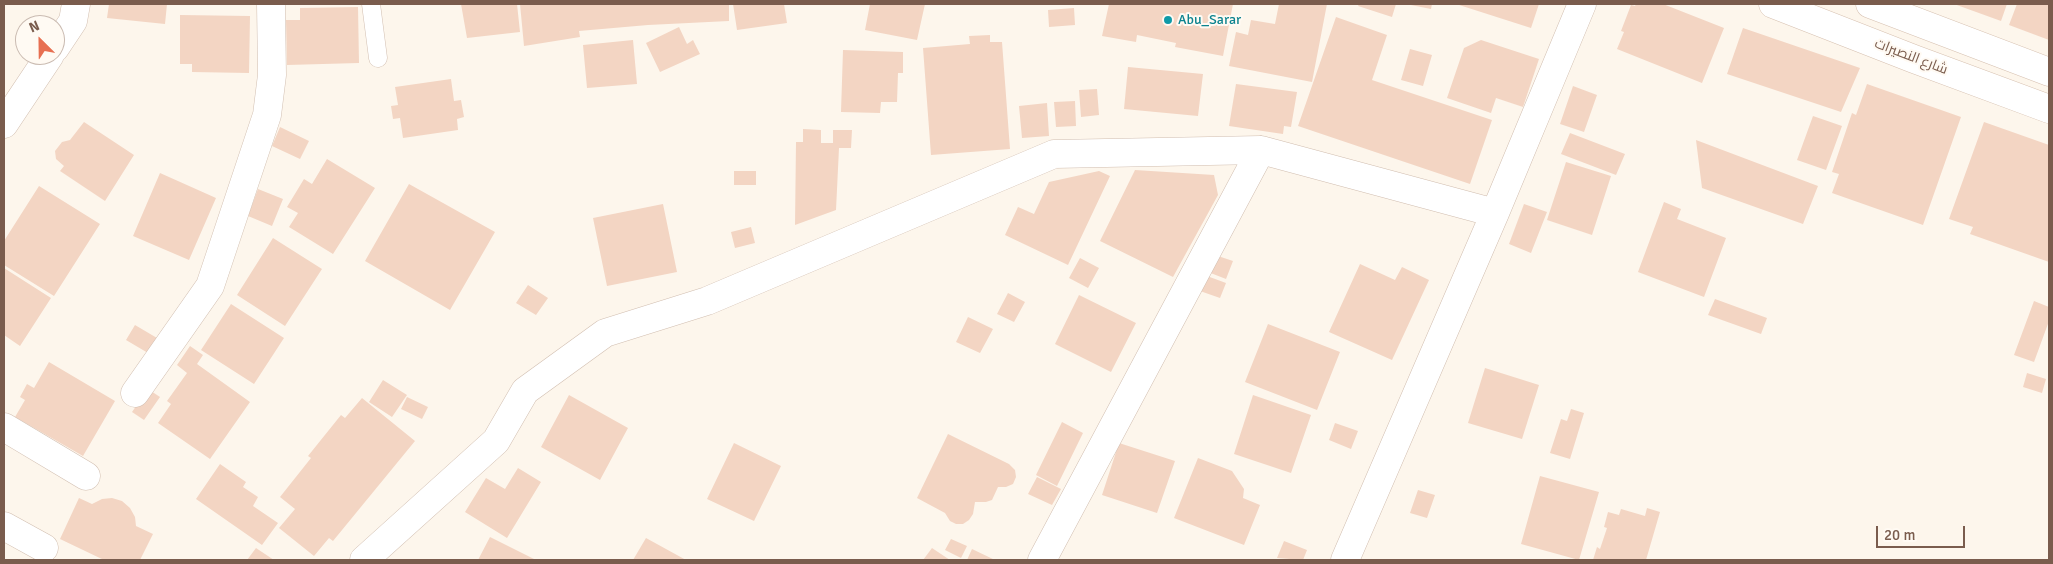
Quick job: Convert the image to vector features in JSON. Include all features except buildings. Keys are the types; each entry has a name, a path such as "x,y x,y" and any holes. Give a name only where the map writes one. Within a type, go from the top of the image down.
{"street":[{"path":"65,33 73,21 76,4"},
{"path":"135,393 210,286 267,115 272,75 271,4"},
{"path":"1345,560 1495,213 1582,4"},
{"name":"شارع النصيرات","path":"1773,4 1914,60 2049,109"},
{"path":"1870,4 2049,72"},
{"path":"4,124 43,65"},
{"path":"364,560 496,441 525,391 605,333 707,300 1054,154 1261,150 1495,213"},
{"path":"1042,560 1261,150"},
{"path":"4,427 86,476"},
{"path":"4,526 44,548"}],"lane":[{"path":"371,4 378,58"}],"place":[{"name":"Abu_Sarar","path":"1168,20"}]}
